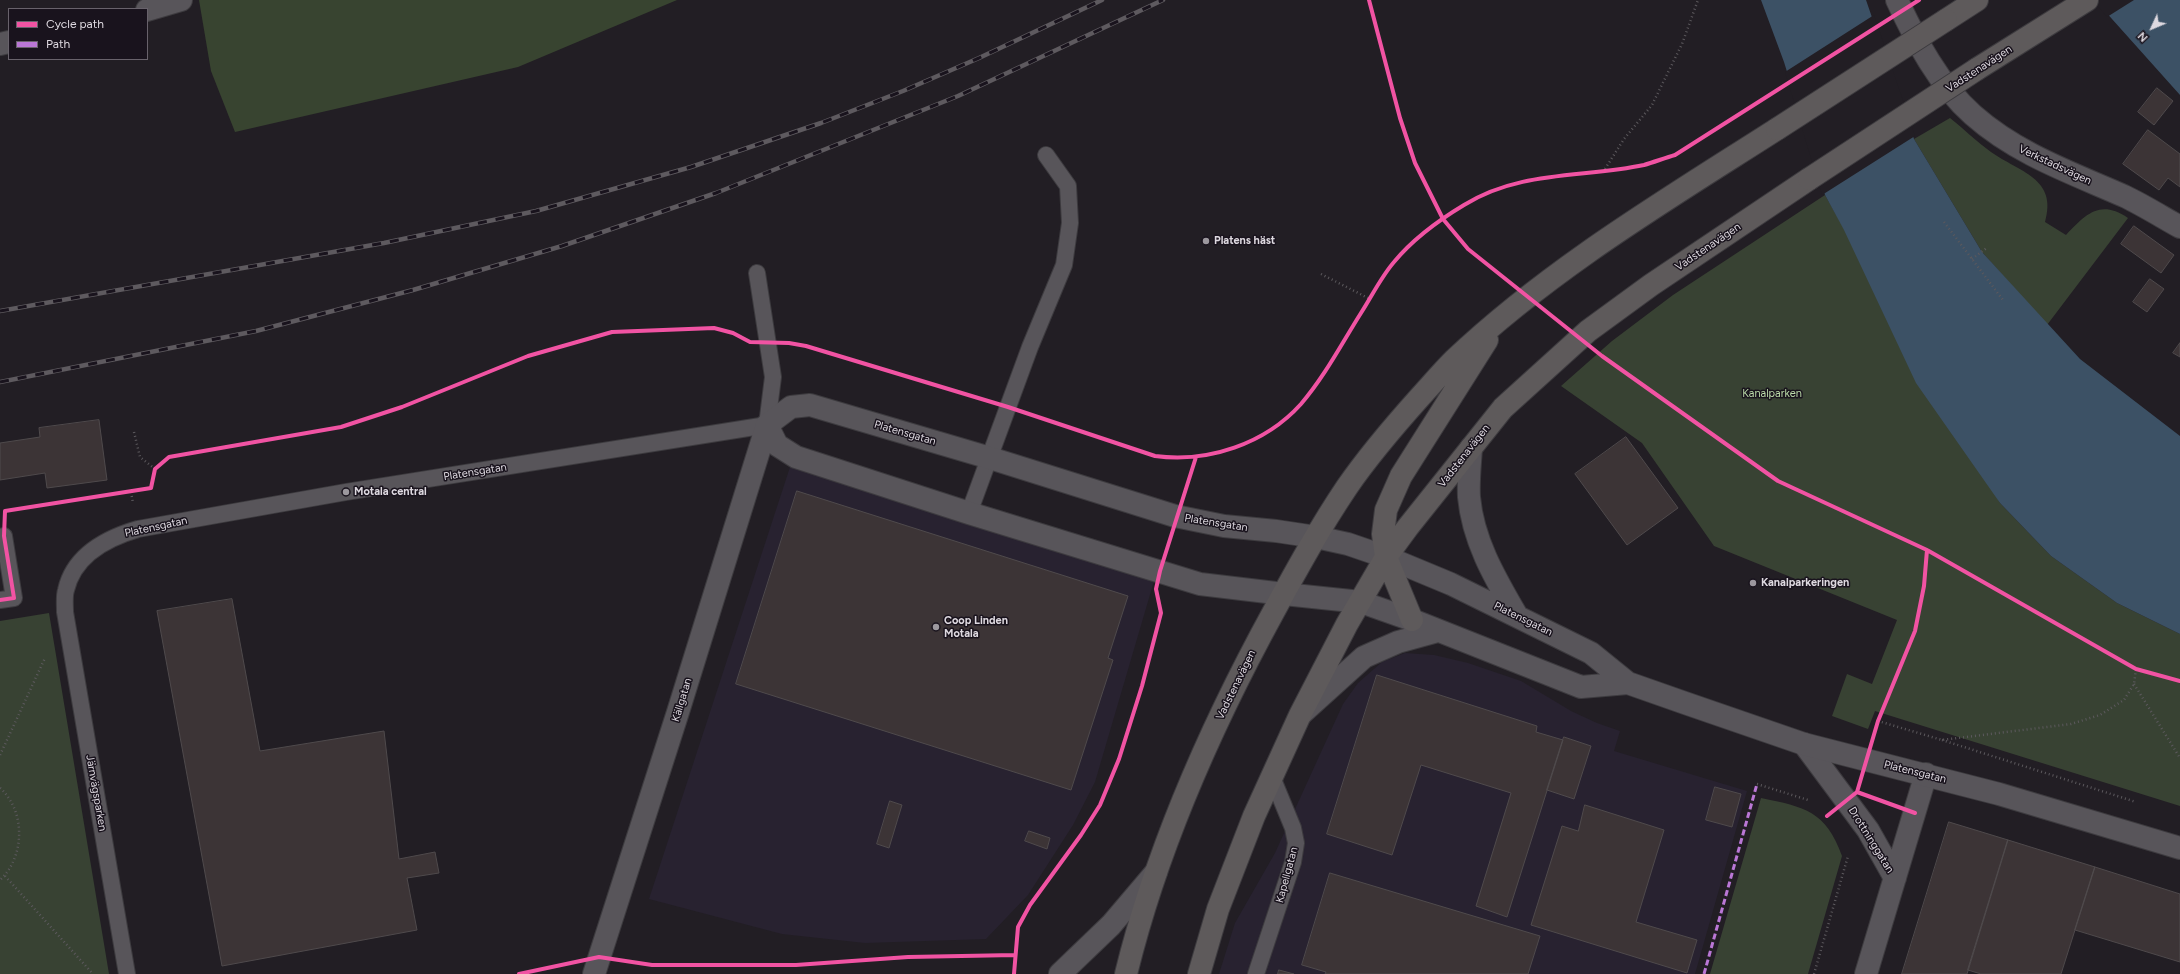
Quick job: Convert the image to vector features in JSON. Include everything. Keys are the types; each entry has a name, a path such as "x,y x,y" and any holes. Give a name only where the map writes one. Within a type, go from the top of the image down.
{"main road":[{"name":"Vadstenavägen","path":"1126,974 1135,934 1156,872 1196,769 1233,691 1316,537 1348,486 1393,427 1453,361 1525,299 1616,234 1977,0"},
{"name":"Vadstenavägen","path":"1199,974 1218,909 1254,816 1300,715 1347,624 1386,557 1503,408 1588,331 1651,285 1809,179 2087,0"},
{"name":"Vadstenavägen","path":"1412,620 1386,557 1383,534 1386,510 1400,476 1500,320"}],"street":[{"path":"148,10 181,0"},
{"name":"Verkstadsvägen","path":"1897,0 1912,33 1929,61 1949,89 1972,115 1999,136 2027,154 2126,197 2180,227"},
{"name":"Platensgatan","path":"1628,683 1580,686 1412,620 1361,602 1200,584 969,513 796,457 778,445 768,425 792,407 810,405 990,458 1176,516 1224,526 1276,531 1316,537 1348,544 1386,557 1451,584 1592,653 1628,683 1804,744 1926,774 2180,848"},
{"name":"Källgatan","path":"594,974 768,425"},
{"path":"1471,448 1469,496 1476,536 1493,574 1517,616"},
{"path":"1300,715 1364,657 1398,642 1438,631"},
{"name":"Drottninggatan","path":"1804,744 1868,830 1895,878"},
{"name":"Drottninggatan","path":"1866,974 1926,774"},
{"path":"1060,974 1111,925 1156,872"}],"lane":[{"path":"969,513 1028,354 1064,265 1070,223 1068,186 1046,155"},
{"path":"757,273 773,377 768,425"},
{"name":"Platensgatan","path":"65,612 65,591 72,570 98,546 117,535 138,529 346,492 768,425"},
{"path":"0,537 4,536 14,598 0,600"},
{"name":"Järnvägsparken","path":"65,612 127,974"},
{"name":"Kapellgatan","path":"1256,974 1293,862 1296,843 1293,828 1272,777"}],"path":[{"path":"1605,170 1624,139 1652,105 1682,44 1698,0"},
{"path":"1944,222 2003,300"},
{"path":"1972,259 1988,248"},
{"path":"1321,274 1370,298"},
{"path":"134,432 140,457 155,470"},
{"path":"0,755 46,656"},
{"path":"1942,740 2071,724 2106,711 2124,700 2134,684 2136,669"},
{"path":"2134,684 2180,758"},
{"path":"1878,721 2143,804"},
{"path":"1757,784 1801,798 1813,804"},
{"path":"0,788 6,793 16,813 20,835 16,857 5,876 0,880"},
{"path":"1814,974 1850,849"},
{"path":"5,876 93,974"}],"shaded area":[{"path":"790,467 1154,581 1095,782 1073,825 1028,895 986,939 865,943 782,934 649,899"},
{"path":"1405,653 1434,655 1468,663 1521,681 1571,711 1597,723 1620,731 1614,751 1747,791 1695,974 1219,974 1235,923 1275,853 1343,704 1358,683 1382,662"}],"green space":[{"path":"199,0 677,0 518,67 235,132 211,71"},
{"path":"1950,118 1991,152 2024,171 2041,186 2046,195 2048,207 2045,222 2066,235 2087,215 2101,209 2118,212 2128,218 2047,325 1982,252 1914,139"},
{"name":"Kanalparken","path":"1825,195 2000,503 2051,556 2117,603 2180,634 2180,806 1875,711 1868,729 1832,716 1847,674 1872,684 1897,620 1714,546 1642,443 1561,386 1612,341 1673,295"},
{"path":"49,613 109,974 0,974 0,621"},
{"path":"1761,798 1802,808 1821,820 1829,829 1836,841 1842,856 1808,974 1710,974"}],"water":[{"path":"1761,0 1866,0 1914,139 1982,252 2080,359 2180,436 2180,634 2117,603 2051,556 2000,503 1916,383 1844,230 1825,195 1784,62"},
{"path":"2095,0 2180,0 2180,95"}],"pier":[{"path":"2093,0 2134,0 2107,17"},
{"path":"1874,15 1915,136 1822,195 1785,72"}],"building":[{"path":"2157,88 2173,101 2154,125 2138,112"},
{"path":"2148,130 2180,154 2180,187 2168,178 2159,190 2123,164"},
{"path":"2134,226 2174,255 2161,273 2121,244"},
{"path":"2150,279 2164,289 2147,312 2133,302"},
{"path":"2180,343 2180,357 2173,353"},
{"path":"99,420 107,480 47,488 45,473 0,480 0,443 40,437 39,428"},
{"path":"1626,437 1678,508 1627,545 1575,474"},
{"name":"Coop Linden Motala","path":"797,491 1128,596 1108,658 1113,660 1071,790 736,684"},
{"path":"232,599 260,751 384,731 399,859 435,852 439,873 407,878 417,930 222,966 157,611"},
{"path":"1377,675 1537,726 1536,732 1563,740 1507,917 1476,906 1511,793 1421,765 1392,855 1327,834"},
{"path":"1564,737 1591,746 1574,799 1547,790"},
{"path":"1715,787 1741,794 1732,827 1706,820"},
{"path":"890,801 902,805 889,848 877,844"},
{"path":"1585,805 1664,830 1636,922 1697,940 1687,973 1531,925 1562,826 1578,831"},
{"path":"1949,822 2008,840 1967,974 1902,974"},
{"path":"1029,831 1050,838 1047,849 1025,841"},
{"path":"2008,840 2095,867 2061,974 1981,974 1968,970"},
{"path":"2095,867 2180,894 2180,962 2075,930"},
{"path":"1330,873 1540,936 1528,974 1325,974 1326,972 1302,965"},
{"path":"1279,970 1294,974 1278,974"}],"railway":[{"path":"0,311 384,243 536,211 691,167 821,123 903,91 979,58 1102,0"},
{"path":"0,382 256,331 413,290 562,246 716,193 958,96 1163,0"}],"marked path":[{"path":"1704,974 1757,784"}],"cycle path":[{"path":"1369,0 1400,118 1415,163 1443,219 1468,249 1602,356 1778,481 1927,550 2136,669 2180,681"},
{"path":"0,600 14,598 4,536 5,511 151,488 155,469 169,457 341,427 402,407 528,356 612,332 714,328 733,333 750,342 789,343 806,346 1008,407 1155,456 1195,456 1234,448 1253,440 1270,430 1287,418 1301,404 1326,371 1389,268 1418,238 1464,205 1485,194 1529,180 1621,169 1644,165 1675,155 1919,0"},
{"path":"1014,974 1018,927 1030,905 1081,835 1100,805 1119,759 1142,686 1161,613 1156,589 1160,571 1196,457"},
{"path":"1827,816 1857,792 1878,721 1915,631 1924,586 1927,550"},
{"path":"1857,792 1915,813"},
{"path":"519,974 599,957 652,965 796,965 908,957 1015,955"}],"place":[{"name":"Platens häst","path":"1206,241"},
{"name":"Motala central","path":"346,492"},
{"name":"Kanalparkeringen","path":"1753,583"},
{"name":"Coop Linden Motala","path":"936,627"}]}
